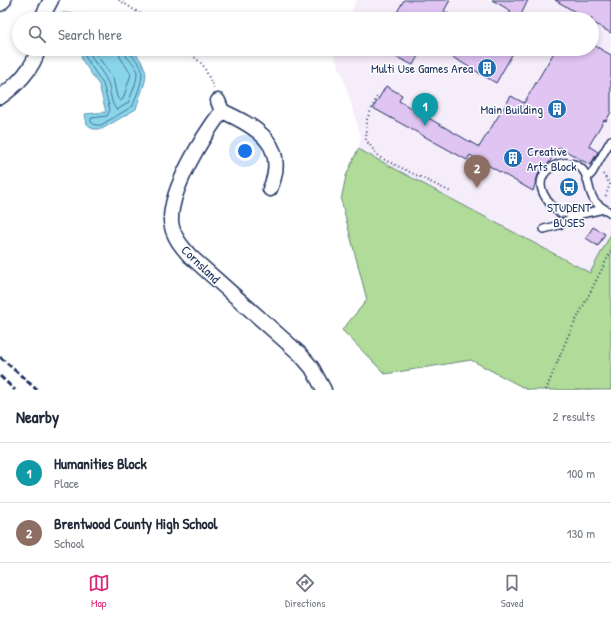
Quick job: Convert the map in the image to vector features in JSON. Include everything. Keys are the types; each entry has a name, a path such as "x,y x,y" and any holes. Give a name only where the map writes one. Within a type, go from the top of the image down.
{"street":[{"path":"0,4 4,0"},
{"path":"45,12 51,0"},
{"path":"0,97 9,91 32,66 36,56"},
{"path":"220,106 253,126 264,135 276,157 276,176 270,189"},
{"name":"Cornsland","path":"220,106 177,190 173,202 171,222 174,233 190,256 300,354 312,368 324,390"}],"lane":[{"path":"588,177 596,167 611,140"},
{"path":"604,209 581,214 560,213 552,208 546,200 541,186 542,178 550,168 561,162 574,163 584,170 588,177 593,199 611,213"},
{"path":"544,229 560,225 581,214"}],"path":[{"path":"119,0 137,12"},
{"path":"193,56 203,65 214,84 220,106"},
{"path":"377,97 367,119 366,140 379,157 451,192"},
{"path":"596,167 611,185 604,209"},
{"path":"546,390 568,336 611,251"}],"shaded area":[{"path":"356,0 611,0 611,234 528,390 471,360 385,374 342,330 367,300 341,200 346,176 358,149 361,137 343,77 334,56 599,56 599,12 352,12"}],"green space":[{"path":"358,149 590,273 611,234 611,390 528,390 471,360 385,374 342,330 367,300 341,200 346,176"}],"water":[{"path":"81,56 137,56 143,66 146,78 136,109 102,129 93,129 87,124 85,114 106,112 99,85 82,60"}],"building":[{"path":"404,0 450,0 444,11 446,12 397,12"},
{"path":"492,0 528,0 522,12 511,11"},
{"path":"555,0 611,0 611,33 599,26 599,12 575,12"},
{"path":"599,48 611,55 611,112 606,121 604,120 589,146 598,152 590,165 559,147 549,163 539,172 533,191 470,155 467,160 373,108 386,86 402,95 399,101 479,147 511,96 524,103 552,56 599,56"},
{"path":"394,56 418,56 413,65"},
{"name":"Multi Use Games Area","path":"451,56 511,56 496,83"},
{"path":"593,227 605,234 598,246 586,238"}],"railway":[{"path":"0,357 37,390"},
{"path":"0,376 15,390"}],"place":[{"name":"Multi Use Games Area","path":"487,68"},
{"name":"Main Building","path":"557,109"},
{"name":"Humanities Block","path":"425,126"},
{"name":"Creative Arts Block","path":"513,158"},
{"name":"STUDENT BUSES","path":"569,187"},
{"name":"Brentwood County High School","path":"477,188"}]}
